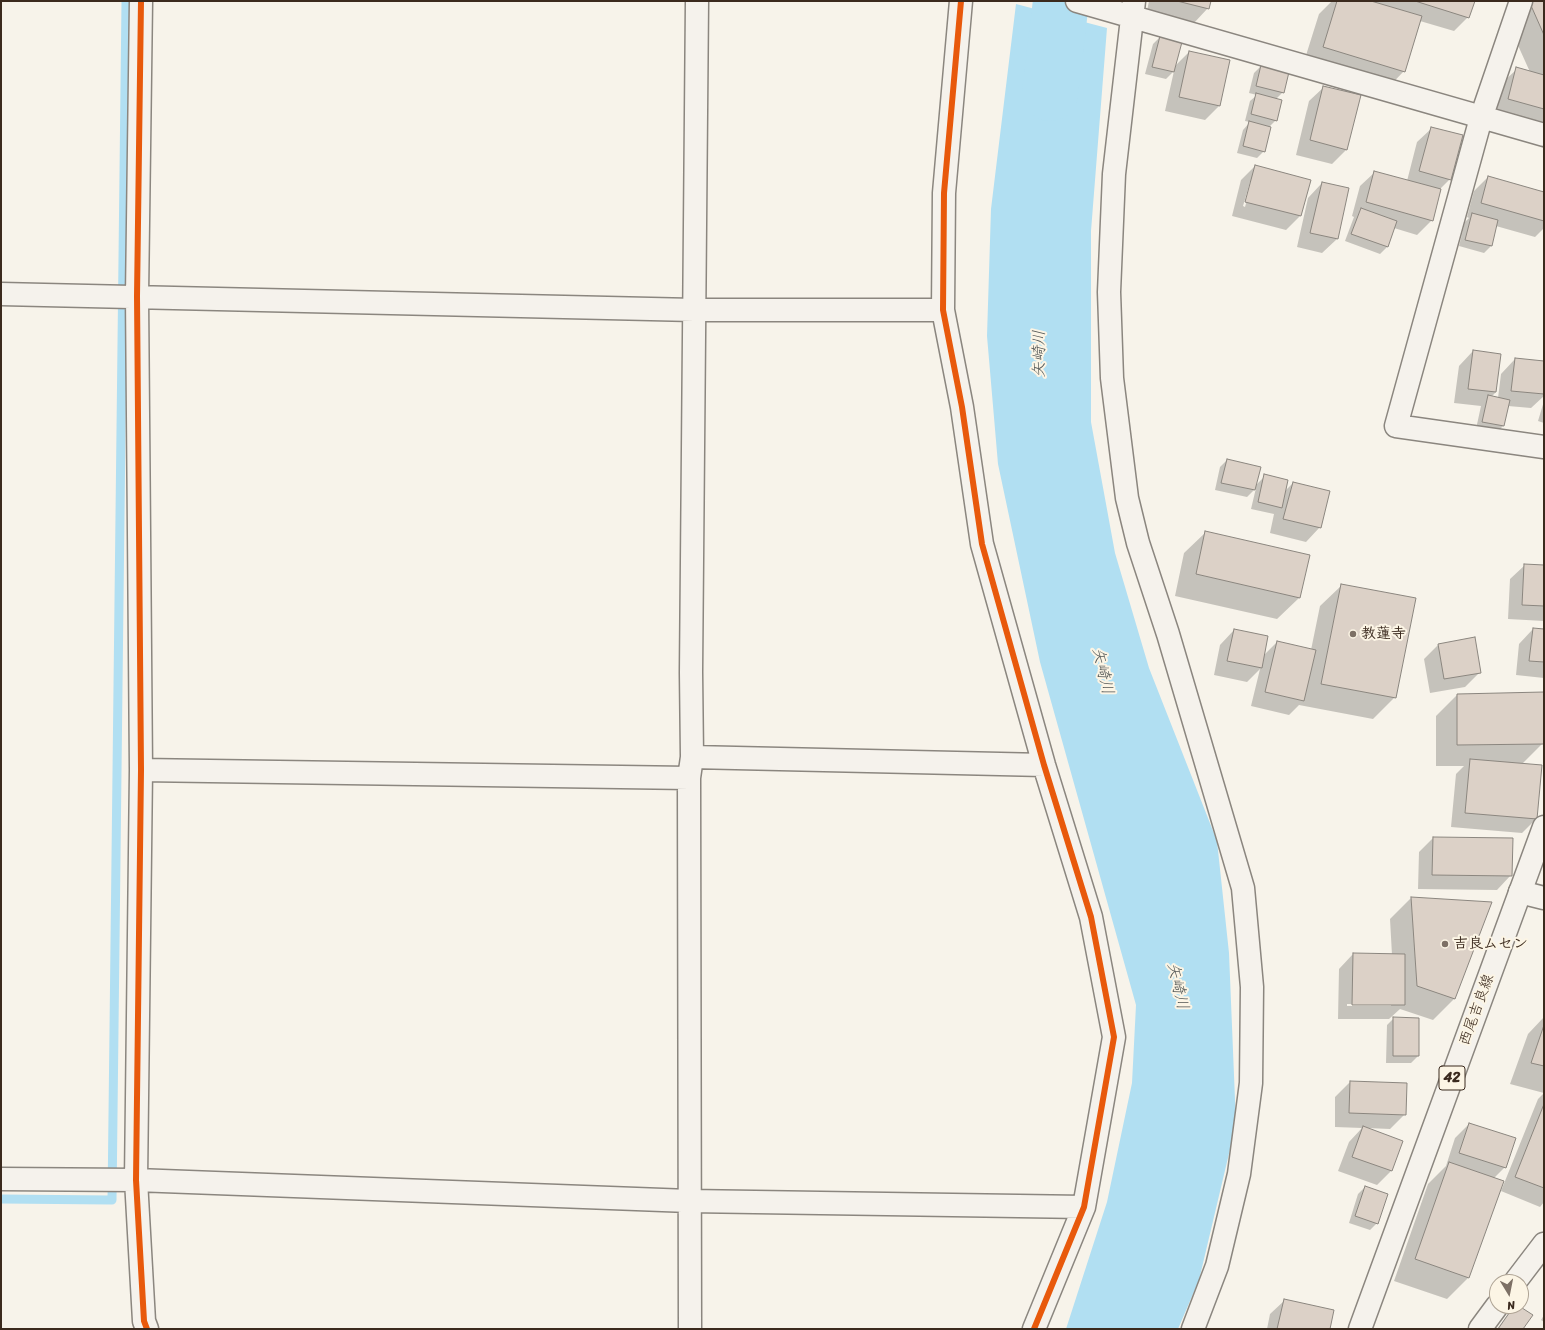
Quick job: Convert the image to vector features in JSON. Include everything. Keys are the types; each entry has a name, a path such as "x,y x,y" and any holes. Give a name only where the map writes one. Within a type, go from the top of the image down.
{"street":[{"path":"141,1 137,296 141,770 136,1180 144,1321 147,1329"},
{"path":"690,1329 690,768 697,1"},
{"path":"961,1 944,193 943,310 962,407 982,544 1044,765 1091,917 1114,1036 1084,1207 1034,1329"},
{"path":"1077,1 1106,9 1133,8 1481,118 1544,135"},
{"path":"1522,1 1481,118 1396,426 1544,447"},
{"path":"1133,8 1114,174 1109,292 1112,378 1127,498 1138,543 1170,642 1243,888 1252,987 1251,1083 1239,1174 1217,1266 1193,1329"},
{"path":"1,294 694,310 943,310"},
{"path":"141,770 1044,765"},
{"name":"西尾吉良線","path":"1360,1329 1544,827"},
{"path":"1520,892 1544,898"},
{"path":"1,1179 136,1180 689,1201 1084,1207"},
{"path":"1521,1274 1544,1244"},
{"path":"1480,1329 1491,1314"}],"water":[{"path":"1016,4 1107,28 1091,231 1091,422 1115,553 1149,668 1217,841 1229,953 1236,1124 1199,1280 1178,1329 1066,1329 1107,1202 1132,1083 1136,1005 1040,662 998,464 987,336 991,209"}],"building":[{"path":"1177,1 1211,1 1209,9"},
{"path":"1337,1 1371,1 1422,16 1405,72 1323,47"},
{"path":"1415,1 1475,1 1469,18"},
{"path":"1529,1 1544,1 1544,35"},
{"path":"1160,36 1182,42 1174,72 1152,67"},
{"path":"1189,51 1230,60 1220,106 1179,97"},
{"path":"1261,65 1289,72 1284,93 1256,86"},
{"path":"1516,67 1544,75 1544,109 1508,99"},
{"path":"1323,86 1361,95 1347,150 1310,140"},
{"path":"1256,93 1282,100 1277,121 1251,114"},
{"path":"1249,121 1271,127 1265,152 1243,146"},
{"path":"1431,127 1463,135 1451,180 1419,171"},
{"path":"1255,165 1311,180 1301,216 1245,202"},
{"path":"1374,171 1441,189 1433,221 1366,202"},
{"path":"1488,176 1544,192 1544,221 1481,203"},
{"path":"1322,182 1349,188 1338,239 1310,233"},
{"path":"1361,208 1397,221 1388,247 1351,234"},
{"path":"1472,213 1498,220 1492,246 1465,240"},
{"path":"1473,350 1501,354 1496,392 1468,389"},
{"path":"1515,358 1544,361 1544,394 1511,391"},
{"path":"1488,395 1510,400 1504,426 1482,422"},
{"path":"1227,459 1261,467 1255,490 1221,483"},
{"path":"1264,474 1288,480 1282,508 1258,502"},
{"path":"1293,482 1330,491 1321,528 1283,519"},
{"path":"1205,531 1310,555 1300,598 1196,574"},
{"path":"1524,564 1544,565 1544,606 1522,605"},
{"path":"1341,584 1416,598 1396,698 1321,684"},
{"path":"1533,628 1544,629 1544,662 1529,661"},
{"path":"1234,629 1268,636 1262,668 1227,661"},
{"path":"1475,637 1481,673 1444,679 1438,644"},
{"path":"1277,641 1316,650 1304,701 1265,692"},
{"path":"1544,692 1544,744 1457,745 1457,694"},
{"path":"1470,759 1542,765 1537,819 1465,813"},
{"path":"1433,837 1513,838 1512,876 1432,875"},
{"name":"吉良ムセン","path":"1411,897 1492,902 1455,999 1417,986"},
{"path":"1353,953 1405,954 1405,1005 1352,1005"},
{"path":"1393,1017 1419,1018 1419,1056 1393,1056"},
{"path":"1544,1025 1544,1066 1531,1063"},
{"path":"1350,1081 1407,1083 1406,1115 1349,1113"},
{"path":"1544,1104 1544,1188 1515,1177"},
{"path":"1469,1123 1516,1138 1506,1168 1459,1153"},
{"path":"1363,1126 1403,1141 1392,1171 1352,1157"},
{"path":"1449,1162 1504,1181 1469,1278 1415,1259"},
{"path":"1365,1186 1388,1194 1378,1224 1355,1216"},
{"path":"1284,1299 1334,1310 1330,1329 1277,1329"},
{"path":"1529,1312 1533,1315 1523,1329 1498,1329 1508,1314 1529,1314"}],"waterway":[{"path":"1,1199 112,1200 126,1"},
{"name":"矢崎川","path":"1050,93 1061,1"}],"cycle path":[{"path":"141,1 137,296 141,770 136,1180 144,1321 147,1329"},
{"path":"961,1 944,193 943,310 962,407 982,544 1044,765 1091,917 1114,1037 1084,1207 1034,1329"}],"place":[{"name":"教蓮寺","path":"1353,634"},
{"name":"吉良ムセン","path":"1445,944"}]}
